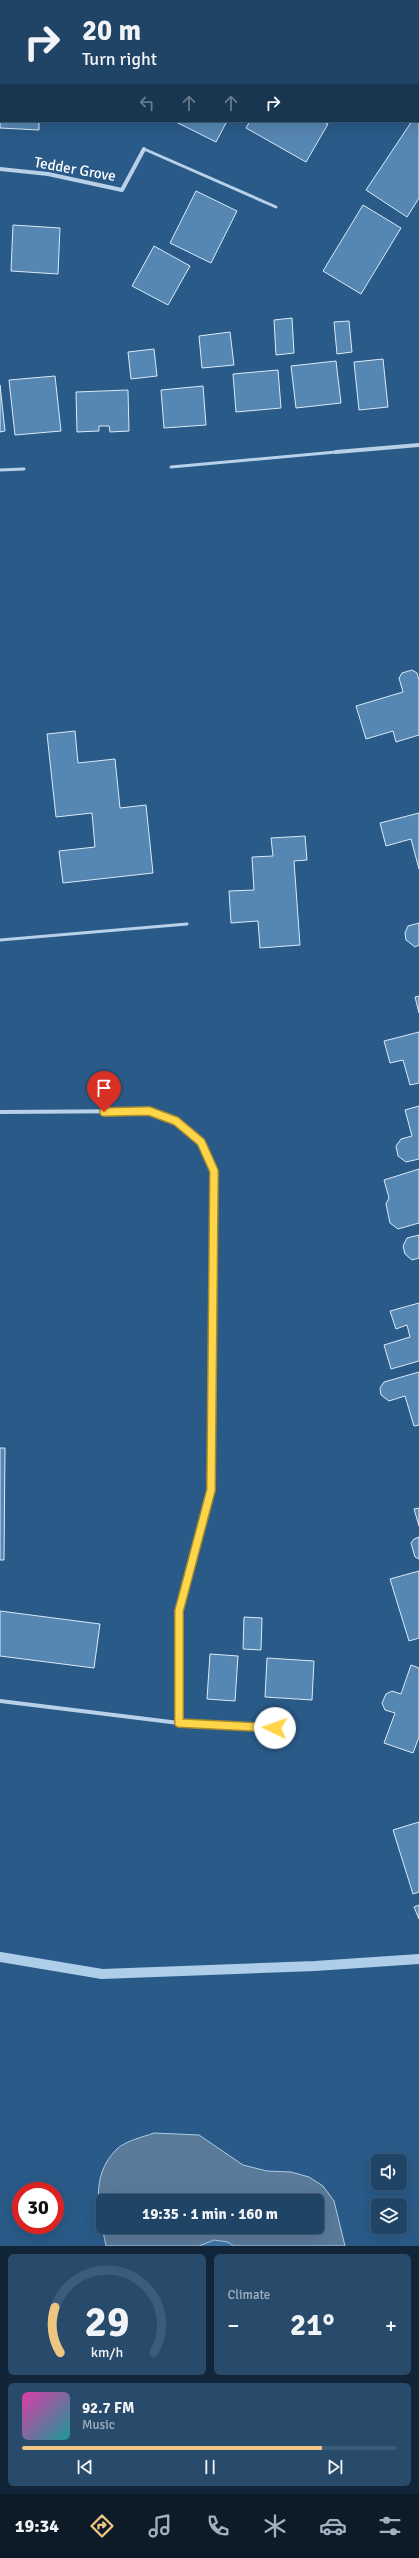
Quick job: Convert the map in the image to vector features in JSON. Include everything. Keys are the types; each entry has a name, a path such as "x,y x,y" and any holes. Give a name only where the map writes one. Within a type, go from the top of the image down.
{"street":[{"name":"Tedder Grove","path":"0,169 48,174 122,190 144,149"},
{"path":"336,452 419,445"},
{"path":"0,1112 149,1111 176,1121 201,1142 214,1171 211,1490 179,1611 179,1723"},
{"path":"0,1702 179,1723 290,1729"}],"lane":[{"path":"144,149 276,207"},
{"path":"172,467 336,452"},
{"path":"0,470 24,469"},
{"path":"0,940 187,924"}],"shaded area":[{"path":"154,2133 199,2135 243,2165 267,2171 291,2172 309,2177 323,2186 334,2201 345,2246 233,2246 228,2242 214,2240 199,2246 106,2246 104,2234 324,2234 324,2194 98,2194 102,2171 108,2160 120,2146 129,2141"},
{"path":"214,2240 228,2242 233,2246 199,2246"}],"building":[{"path":"0,122 39,122 39,130 0,128"},
{"path":"176,122 226,122 216,142"},
{"path":"249,122 324,122 328,124 306,162 246,128"},
{"path":"411,122 419,122 419,198 407,217 366,190"},
{"path":"196,191 237,211 211,263 170,243"},
{"path":"363,205 401,228 361,294 323,271"},
{"path":"13,225 60,228 58,274 11,271"},
{"path":"154,246 190,266 168,305 132,286"},
{"path":"292,318 294,353 276,355 274,320"},
{"path":"349,321 352,352 337,354 334,322"},
{"path":"230,332 234,365 202,368 199,336"},
{"path":"154,349 157,376 131,379 128,352"},
{"path":"383,359 388,407 359,410 354,362"},
{"path":"336,361 341,403 296,408 291,366"},
{"path":"278,370 281,408 236,412 233,374"},
{"path":"55,376 61,431 15,435 9,380"},
{"path":"0,385 5,431 0,432"},
{"path":"203,386 206,425 164,428 161,390"},
{"path":"128,390 129,431 110,432 109,426 99,426 99,431 77,432 76,392"},
{"path":"412,670 417,673 419,680 419,735 396,742 393,731 366,739 356,706 403,692 399,678 402,673"},
{"path":"75,731 78,763 115,759 120,808 146,805 153,873 63,883 59,851 95,847 92,813 56,817 47,734"},
{"path":"419,813 419,869 411,839 386,846 380,823"},
{"path":"305,836 307,860 294,861 300,945 260,948 258,921 231,923 229,891 254,890 252,857 273,856 271,838"},
{"path":"419,923 419,945 415,947 406,940 405,933 408,926"},
{"path":"419,996 419,1013 415,997"},
{"path":"419,1032 419,1083 410,1085 403,1060 390,1063 384,1041"},
{"path":"419,1106 419,1159 406,1162 398,1156 396,1146 401,1139 412,1136 405,1110"},
{"path":"419,1169 419,1223 398,1229 390,1223 386,1204 389,1198 384,1180"},
{"path":"419,1235 419,1258 412,1260 405,1254 403,1246 407,1238"},
{"path":"419,1303 419,1361 391,1369 384,1345 410,1337 407,1325 396,1329 390,1311"},
{"path":"419,1372 419,1425 414,1426 405,1396 389,1401 381,1395 380,1388 384,1382"},
{"path":"0,1448 5,1448 4,1560 0,1560"},
{"path":"419,1508 419,1526 414,1509"},
{"path":"419,1537 419,1559 415,1557 411,1543 414,1539"},
{"path":"419,1571 419,1638 409,1641 390,1579"},
{"path":"0,1611 100,1624 94,1668 0,1656"},
{"path":"244,1617 262,1618 261,1650 243,1649"},
{"path":"210,1654 238,1656 235,1701 207,1699"},
{"path":"267,1658 314,1661 312,1700 265,1697"},
{"path":"411,1665 419,1668 419,1737 413,1753 384,1743 395,1713 385,1710 382,1703 386,1694 392,1691 401,1694"},
{"path":"419,1822 419,1892 413,1894 393,1830"},
{"path":"419,1905 419,1919 414,1907"}],"waterway":[{"path":"0,1957 102,1974 315,1966 419,1959"}],"route":[{"path":"104,1112 149,1111 176,1121 201,1142 214,1171 211,1490 198,1544 179,1611 179,1723 275,1728"}]}
